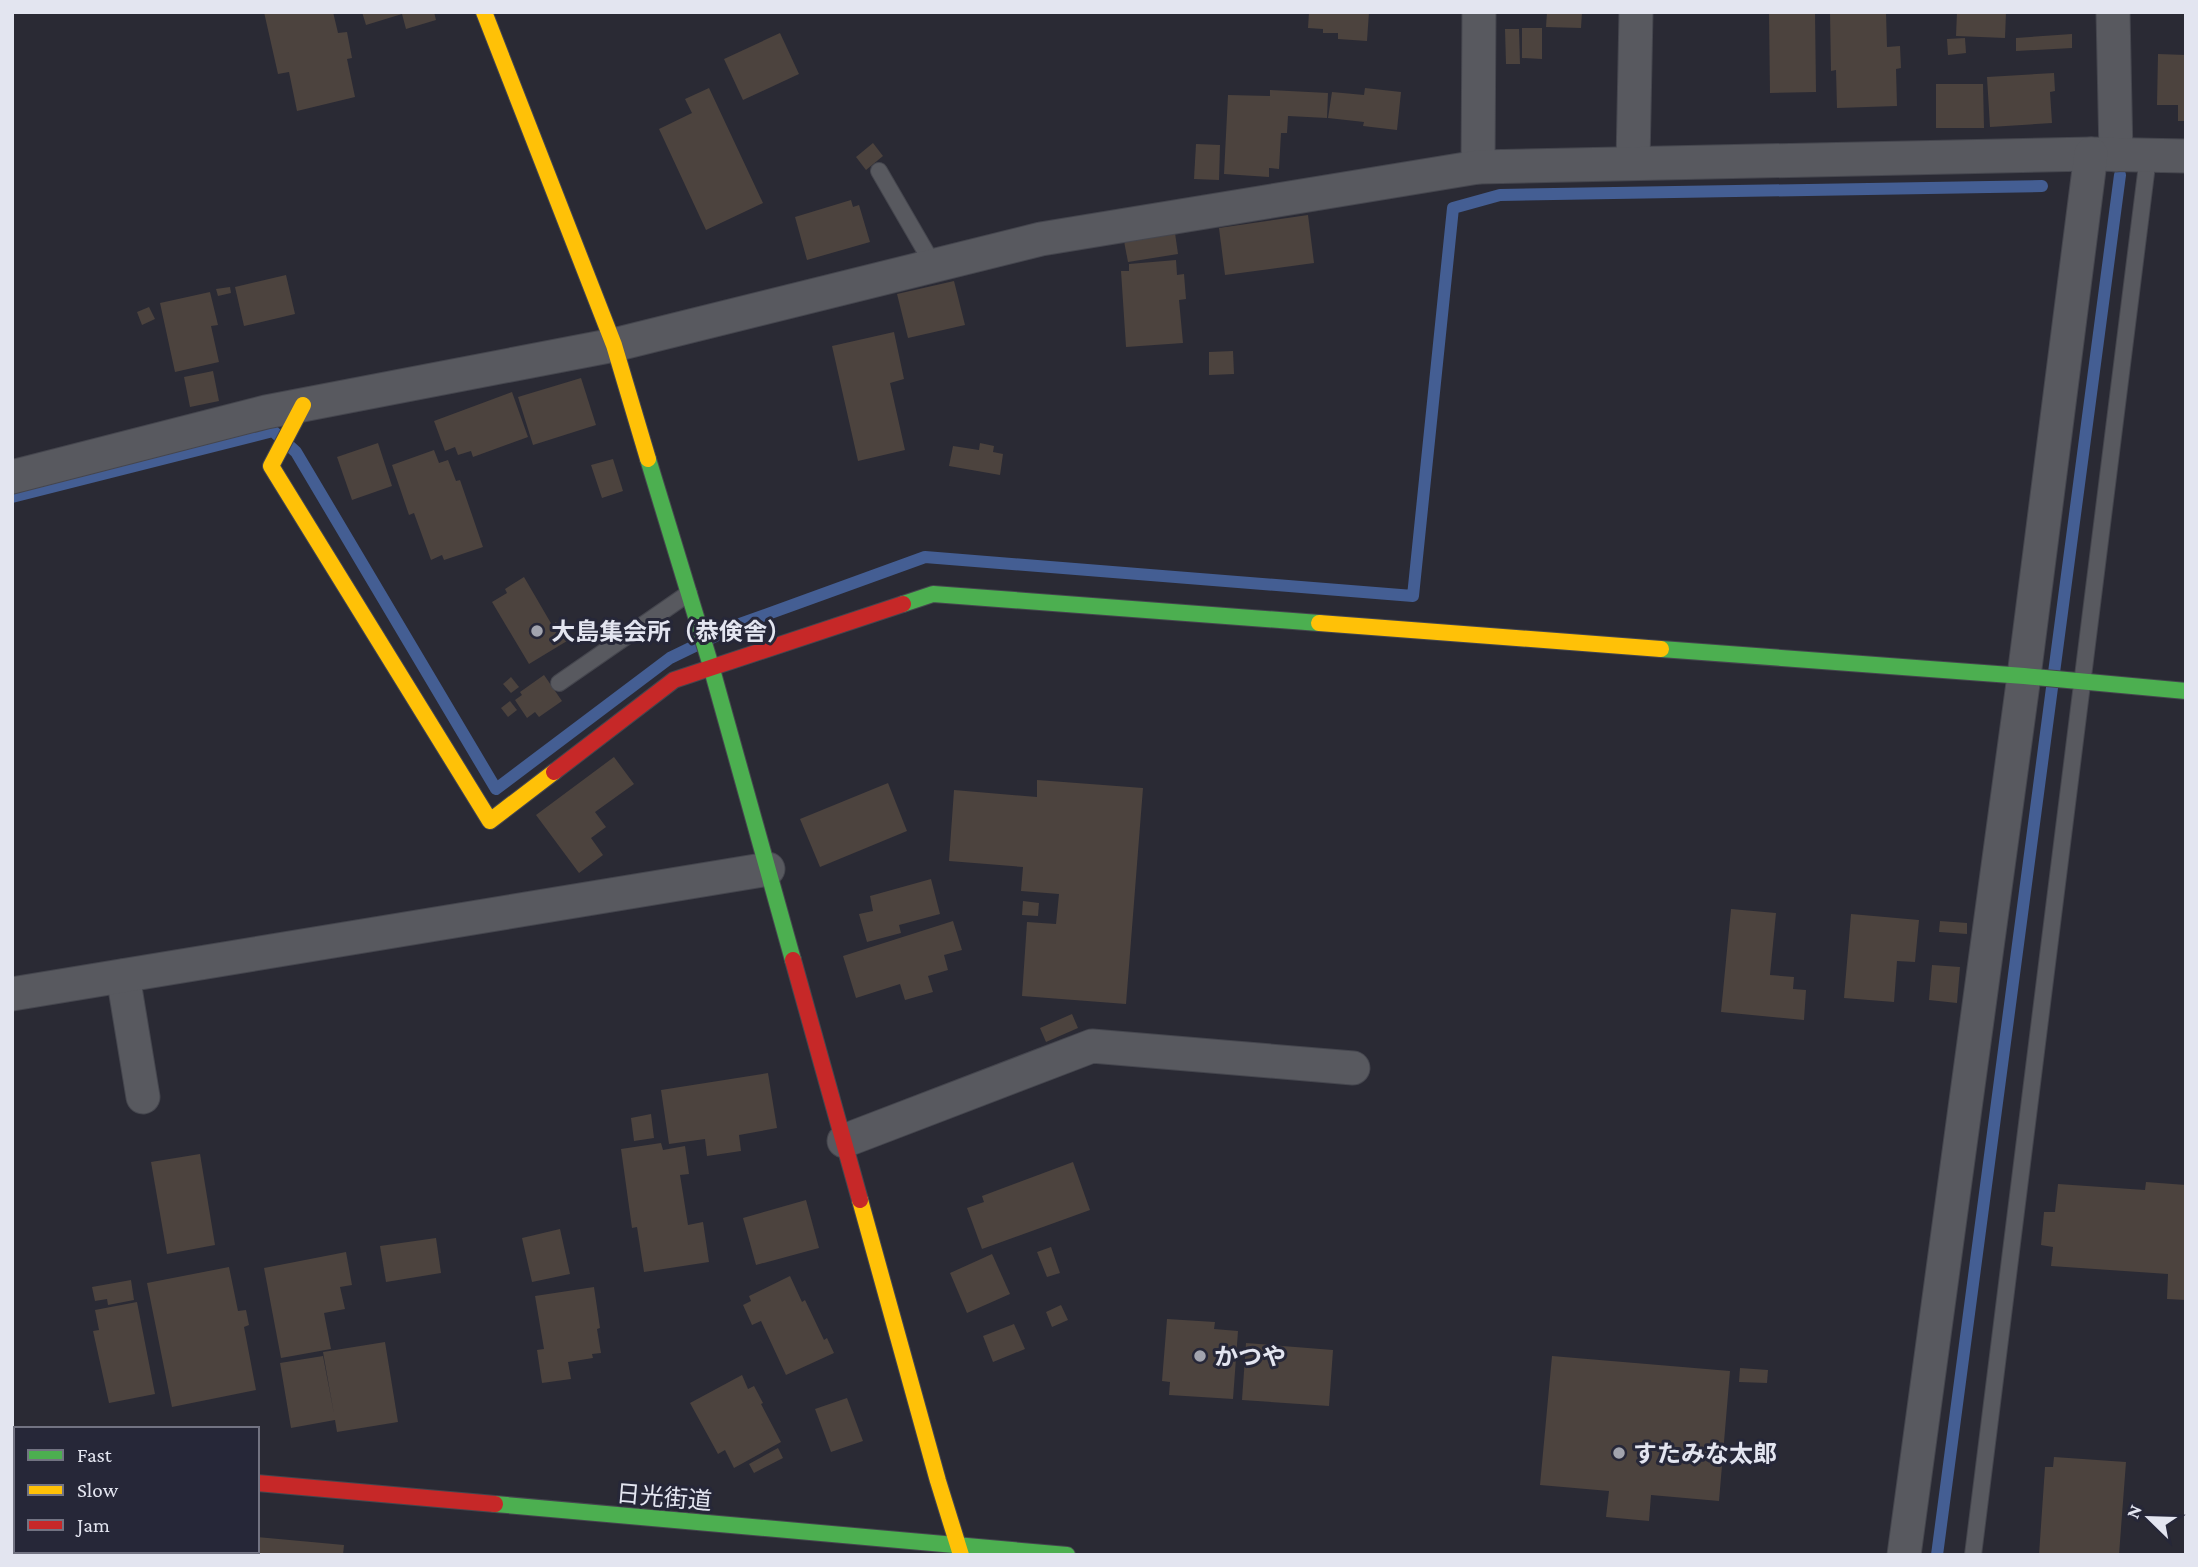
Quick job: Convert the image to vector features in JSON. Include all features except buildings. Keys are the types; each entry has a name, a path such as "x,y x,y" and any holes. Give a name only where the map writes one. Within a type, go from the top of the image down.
{"main road":[{"path":"484,12 614,345 711,666 959,1550"},
{"path":"303,405 271,466 490,821 674,680 933,594 2024,676 2186,691"},
{"name":"日光街道","path":"259,1483 959,1550 1067,1555"}],"street":[{"path":"1478,167 1479,12"},
{"path":"1633,162 1636,12"},
{"path":"1904,1555 2024,676 2118,154 2113,12"},
{"path":"12,477 265,412 614,345 1041,239 1478,167 2118,154 2186,156"},
{"path":"12,994 768,869"},
{"path":"124,976 143,1097"},
{"path":"844,1141 1092,1046 1353,1068"}],"lane":[{"path":"1973,1555 2146,173 2118,154"},
{"path":"879,171 934,266"},
{"path":"559,683 689,593"}],"waterway":[{"path":"1937,1555 2120,175"},
{"path":"12,497 273,431 296,452 496,789 670,658 740,624 925,557 1413,596 1453,208 1500,195 2042,186"}],"traffic: fast":[{"path":"648,459 711,666 793,960"},
{"path":"903,604 933,594 1319,623"},
{"path":"1661,649 2186,691"},
{"path":"495,1504 1067,1555"}],"traffic: slow":[{"path":"484,12 614,345 648,459"},
{"path":"303,405 271,466 490,821 554,772"},
{"path":"1319,623 1661,649"},
{"path":"860,1200 961,1555"}],"traffic: jam":[{"path":"554,772 674,680 903,604"},
{"path":"793,960 860,1200"},
{"path":"259,1483 495,1504"}],"place":[{"name":"大島集会所（恭倹舎）","path":"537,631"},
{"name":"かつや","path":"1200,1356"},
{"name":"すたみな太郎","path":"1619,1453"}]}
